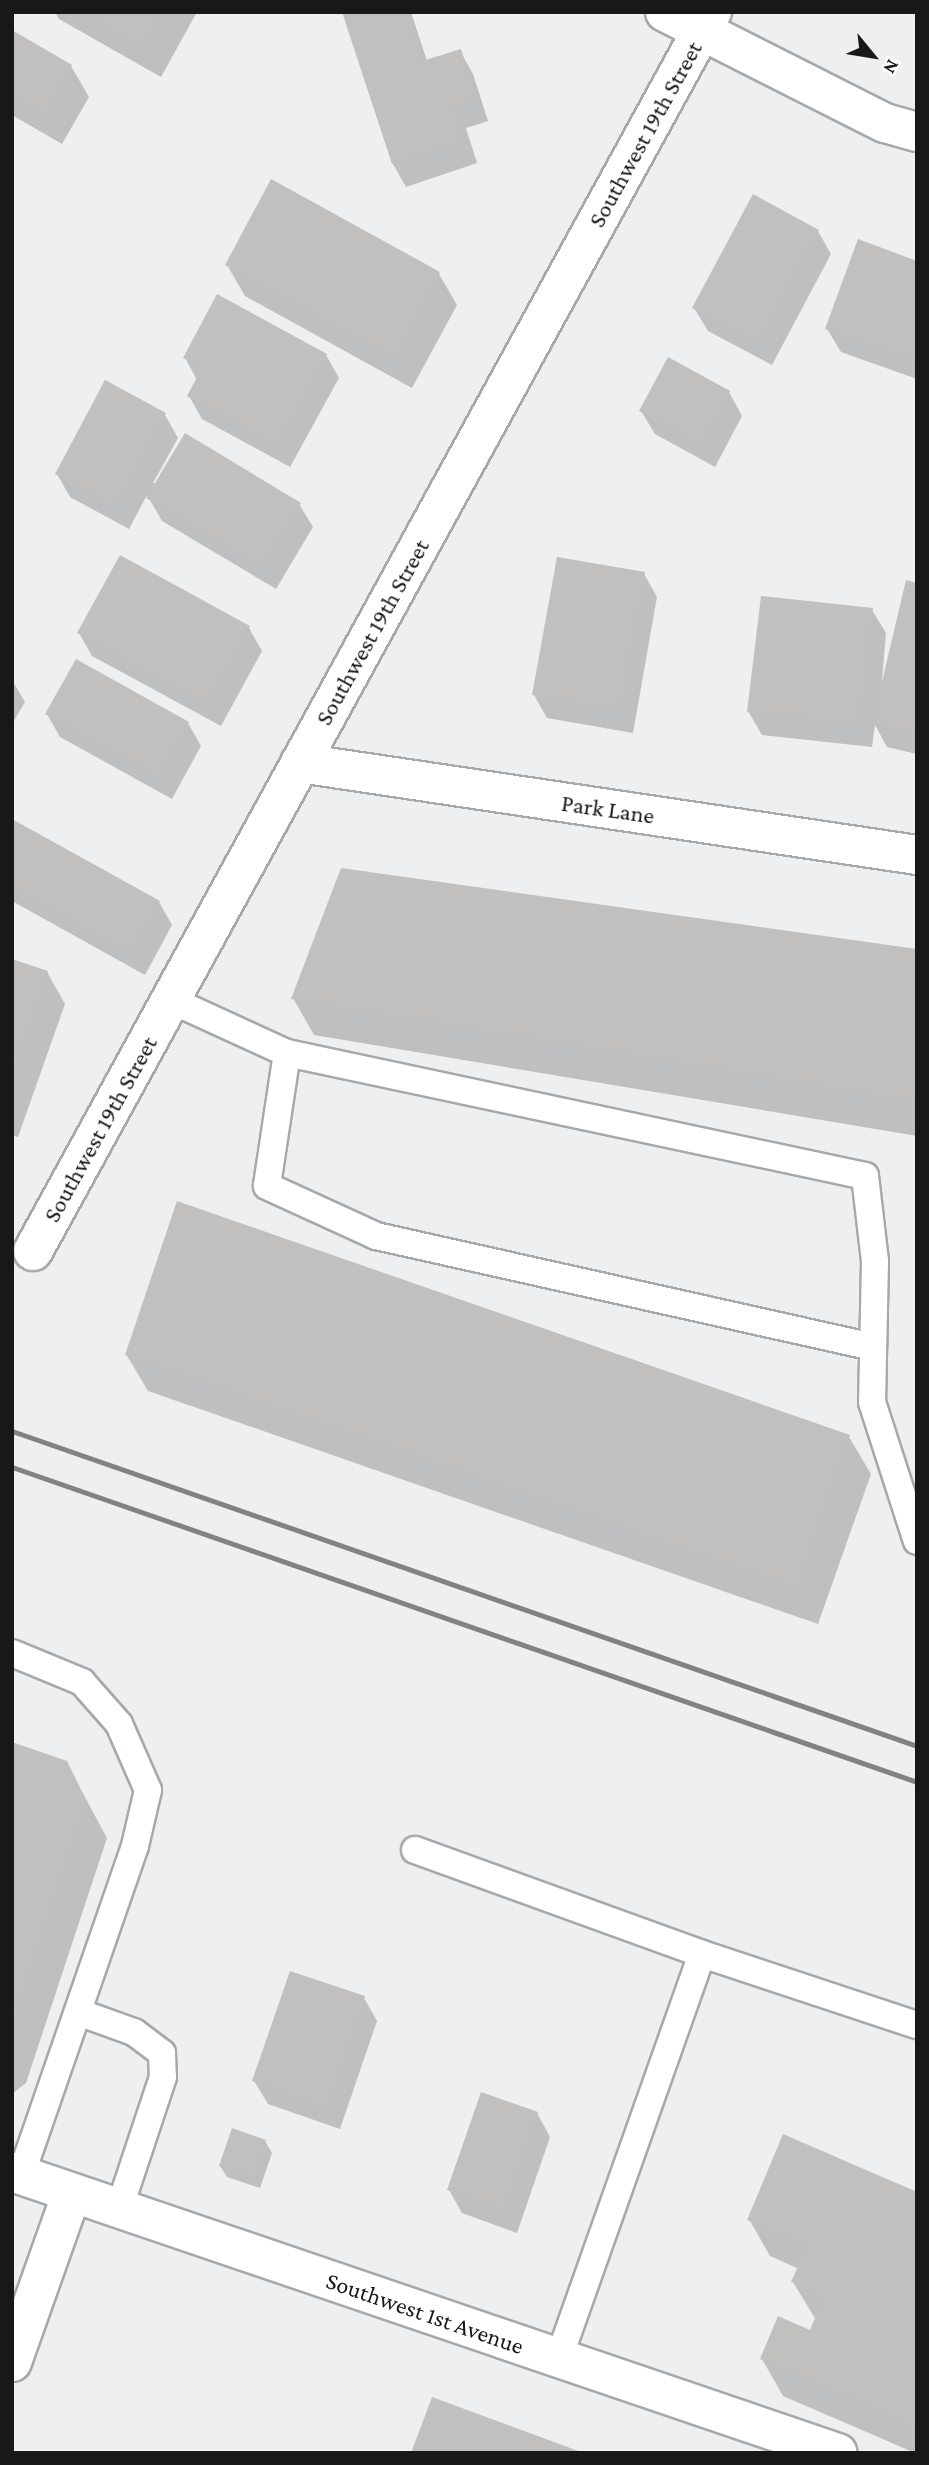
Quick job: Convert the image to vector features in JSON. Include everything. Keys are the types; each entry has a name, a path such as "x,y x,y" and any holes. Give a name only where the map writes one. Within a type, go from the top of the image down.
{"street":[{"path":"665,12 706,22 885,123 917,132"},
{"name":"Southwest 19th Street","path":"33,1251 706,22"},
{"name":"Park Lane","path":"300,763 917,855"},
{"name":"Southwest 1st Avenue","path":"17,2174 838,2453"},
{"path":"12,2362 72,2193"}],"lane":[{"path":"171,1000 287,1053 865,1176 875,1261 872,1402 917,1541"},
{"path":"287,1053 267,1186 376,1236 873,1347"},
{"path":"12,1653 82,1682 119,1724 148,1790 135,1846 78,2012 17,2174"},
{"path":"415,1850 702,1954 917,2025"},
{"path":"559,2358 702,1954"},
{"path":"78,2012 134,2032 162,2053 163,2077 119,2209"}],"building":[{"path":"82,12 162,12 143,46"},
{"path":"342,12 407,12 422,61 461,49 476,98 454,105 465,140 392,164"},
{"path":"12,30 72,65 44,113 12,95"},
{"path":"271,179 440,272 394,358 225,265"},
{"path":"753,194 819,230 759,343 692,308"},
{"path":"858,239 917,261 917,362 825,329"},
{"path":"217,294 327,354 277,445 187,396 202,368 183,358"},
{"path":"668,357 730,391 702,445 639,411"},
{"path":"105,380 166,413 115,507 55,474"},
{"path":"185,433 301,503 262,567 146,498"},
{"path":"120,555 250,626 207,704 77,633"},
{"path":"557,557 645,572 620,711 532,695"},
{"path":"906,580 917,583 917,734 872,724"},
{"path":"761,596 873,608 860,725 747,712"},
{"path":"76,659 189,722 159,777 45,714"},
{"path":"12,819 160,901 131,953 12,887"},
{"path":"341,868 917,949 917,1103 291,999"},
{"path":"12,959 48,971 13,1072 12,1071"},
{"path":"177,1201 850,1435 797,1588 125,1355"},
{"path":"12,1742 67,1761 86,1800 13,2024"},
{"path":"290,1971 365,1996 327,2107 252,2081"},
{"path":"481,2092 538,2112 504,2211 447,2190"},
{"path":"232,2128 266,2140 254,2177 219,2166"},
{"path":"783,2134 917,2192 917,2427 760,2359 778,2316 810,2330 824,2297 791,2282 807,2246 747,2220"},
{"path":"432,2397 581,2452 581,2453 411,2453"}],"railway":[{"path":"12,1431 917,1746"},
{"path":"12,1467 917,1782"}]}
